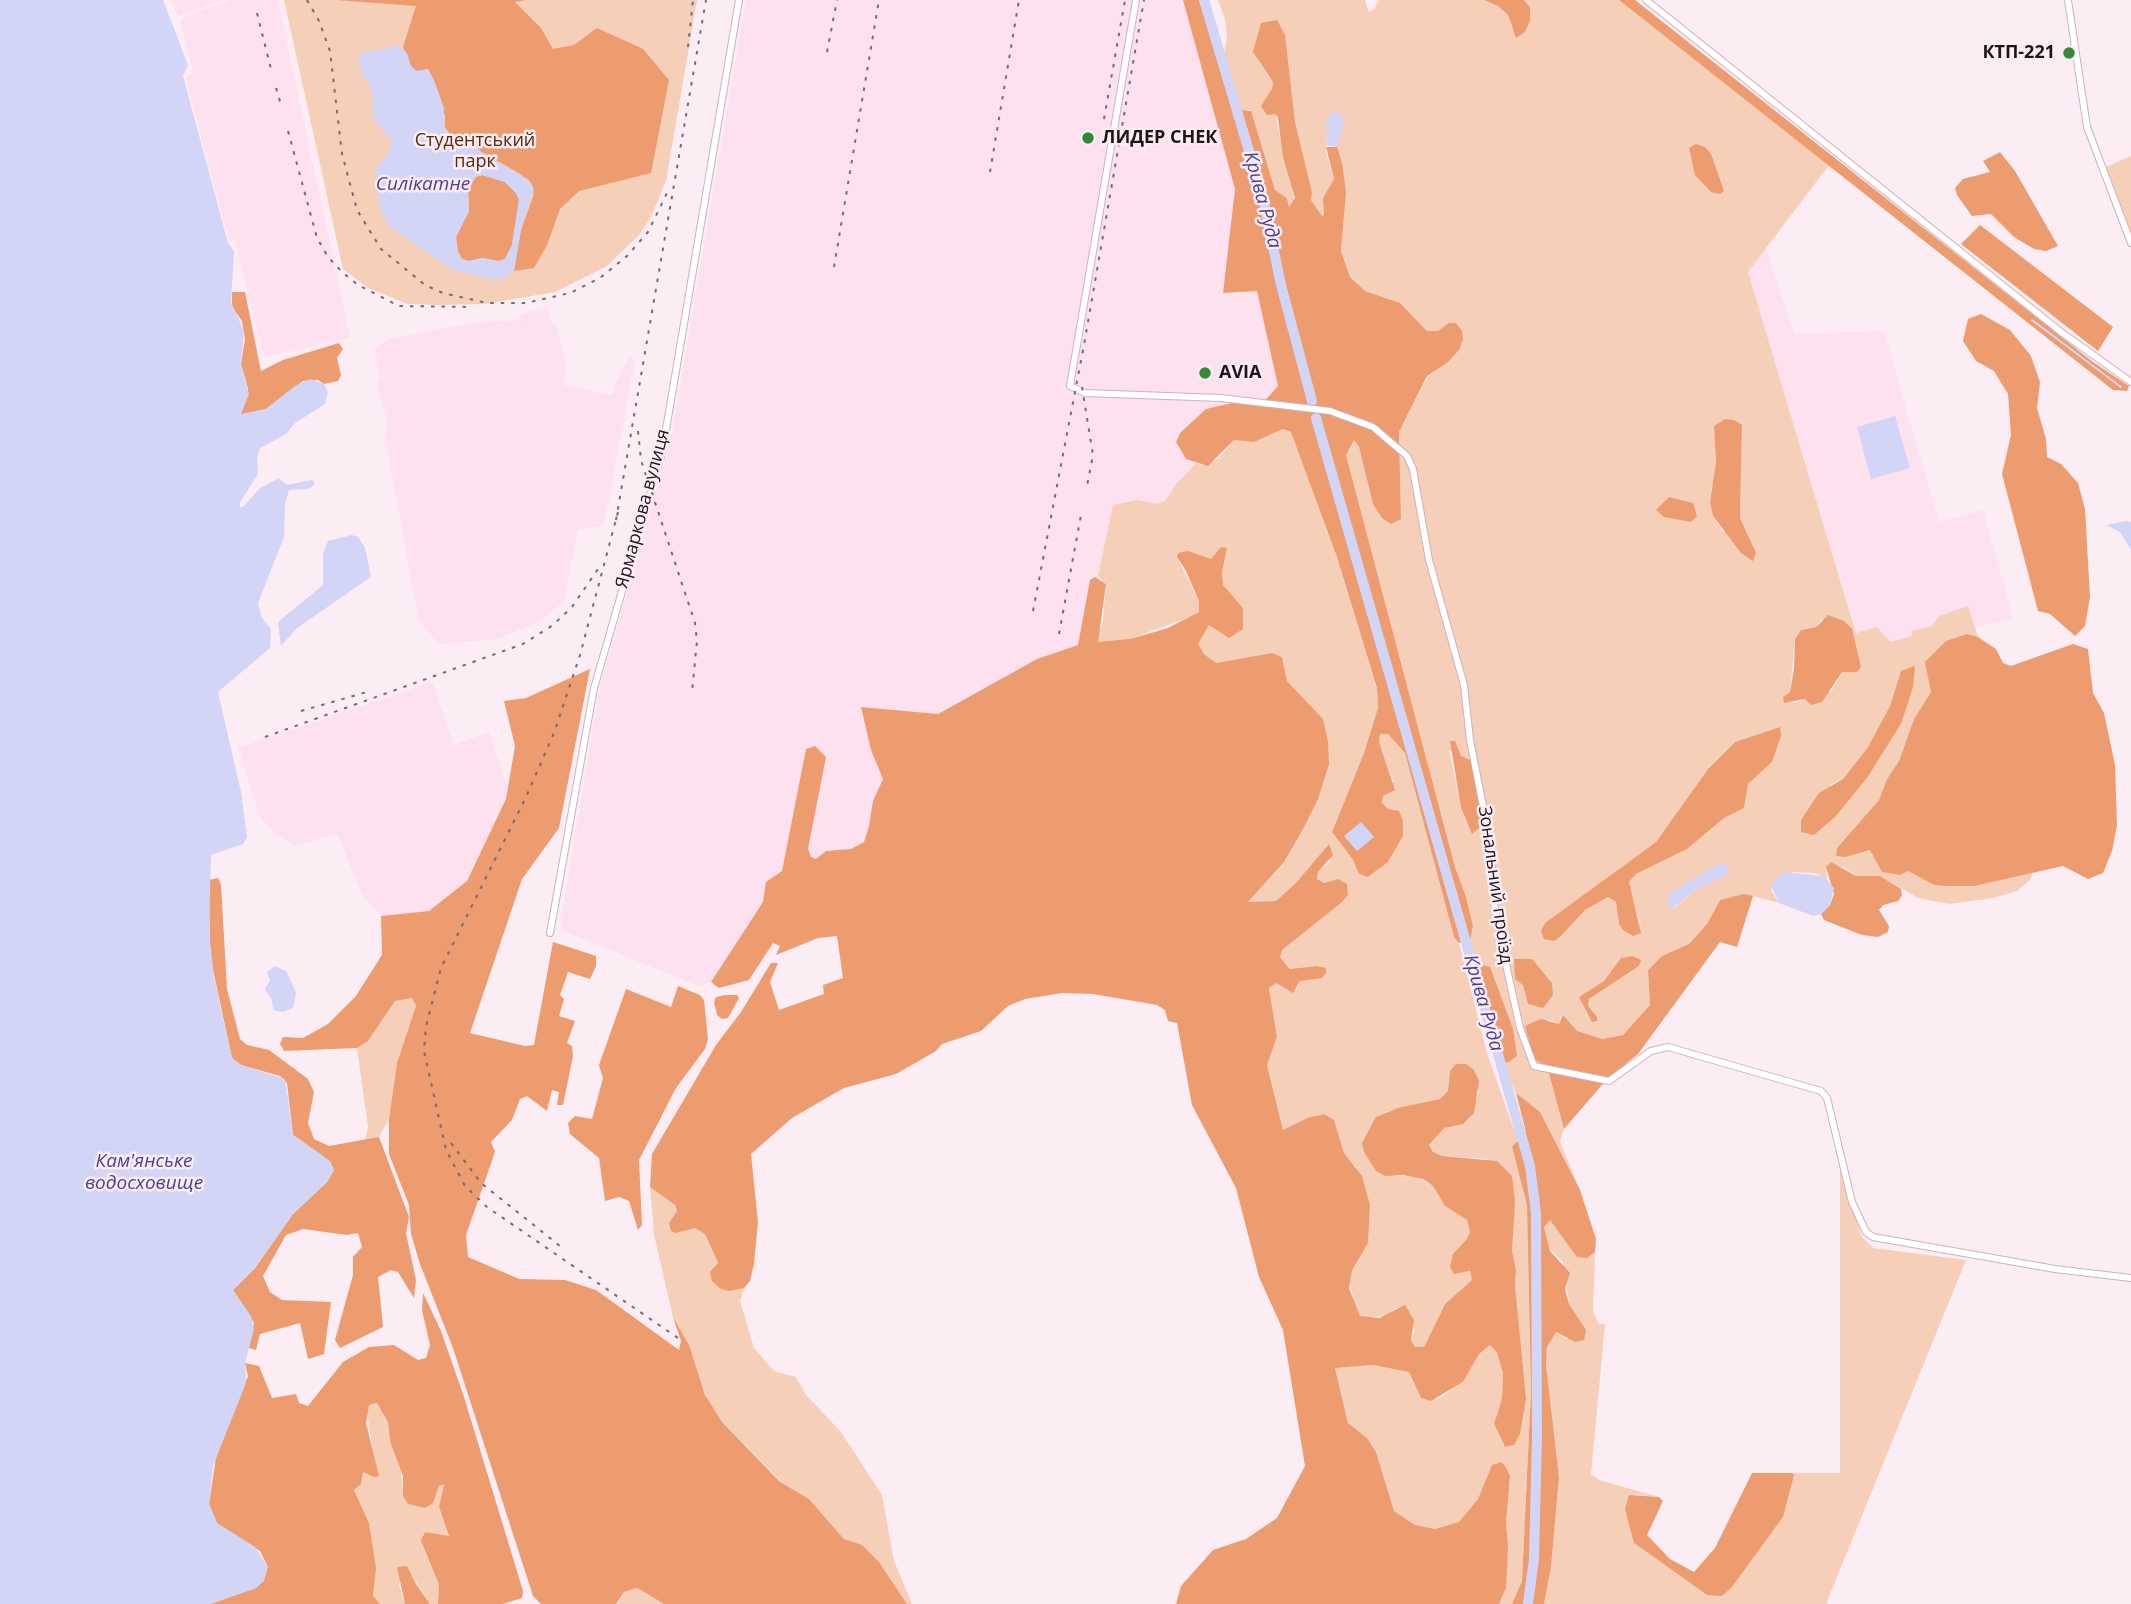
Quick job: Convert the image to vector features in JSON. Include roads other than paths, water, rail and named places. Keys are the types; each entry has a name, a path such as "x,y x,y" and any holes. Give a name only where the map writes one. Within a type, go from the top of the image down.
{"street":[{"name":"Ярмаркова вулиця","path":"551,933 594,688 662,453 739,0"},
{"name":"Зональний проїзд","path":"1136,0 1070,386 1085,393 1259,402 1330,411 1354,418 1396,443 1411,464 1429,560 1464,685 1470,740 1491,847 1496,916 1520,1028 1534,1066 1609,1081 1651,1051 1668,1046 1825,1093 1852,1202 1869,1235 1890,1242 2131,1278"},
{"path":"1646,0 2062,332 2131,382"},
{"path":"2068,0 2090,139 2131,243"}],"water":[{"name":"Кам'янське водосховище","path":"0,0 163,0 188,65 183,76 228,243 234,251 231,302 244,331 241,364 249,394 241,414 266,409 295,386 310,379 324,384 328,392 325,404 295,423 286,434 260,448 257,458 258,474 240,502 240,507 243,507 260,488 279,478 287,485 312,480 315,484 309,489 289,490 285,504 284,537 258,603 262,618 271,629 270,648 218,692 241,792 247,837 243,844 211,855 209,930 214,978 232,1058 241,1065 285,1079 293,1135 330,1161 334,1170 327,1182 293,1214 255,1268 233,1290 251,1316 254,1329 245,1363 246,1383 213,1466 209,1504 217,1523 255,1547 268,1567 264,1581 256,1588 210,1604 0,1604"},
{"name":"Силікатне","path":"397,44 407,53 411,66 417,71 428,69 444,108 443,124 451,136 465,135 479,151 529,180 534,189 521,230 514,271 503,279 490,279 453,270 388,226 379,204 375,170 389,153 391,140 374,120 371,87 362,75 359,57 362,52 388,49","holes":["483,175 505,182 519,200 512,245 505,259 462,259 456,237 469,211 468,189 475,177"]},
{"path":"1334,110 1342,116 1344,124 1337,147 1327,145 1326,120"},
{"path":"1895,416 1910,468 1871,479 1857,427"},
{"path":"2131,522 2131,550 2120,532 2106,525"},
{"path":"352,535 358,537 365,548 371,577 297,628 281,646 278,622 323,585 323,553 328,541"},
{"path":"1361,822 1374,837 1357,851 1344,836"},
{"path":"1726,864 1730,868 1725,876 1695,890 1672,909 1668,906 1668,897 1674,890 1717,865"},
{"path":"1783,872 1824,876 1834,888 1830,905 1821,914 1813,916 1779,903 1771,885"},
{"path":"275,966 286,971 296,992 293,1008 283,1012 273,1010 272,1000 265,989 270,980 267,972"}],"waterway":[{"name":"Крива Руда","path":"1204,0 1263,198 1281,285 1312,401"},
{"path":"2032,320 2121,387"},
{"name":"Крива Руда","path":"1316,418 1530,1166 1536,1213 1537,1437 1534,1559 1528,1604"}],"railway":[{"path":"307,0 319,21 330,51 342,154 357,210 381,249 425,285 443,293 487,303 526,303 570,293 600,278 627,256 648,232 667,193"},
{"path":"688,47 693,0"},
{"path":"616,520 706,0"},
{"path":"827,52 837,0"},
{"path":"834,267 879,0"},
{"path":"990,172 1019,0"},
{"path":"1104,119 1125,0"},
{"path":"1033,611 1084,345 1144,0"},
{"path":"257,13 271,69"},
{"path":"276,88 282,108"},
{"path":"288,131 317,238 328,257 342,272 358,285 399,306 473,307"},
{"path":"1082,387 1093,455 1087,486"},
{"path":"638,431 641,460 695,623 697,641 692,692"},
{"path":"618,512 580,655 554,733 527,795 441,968 426,1026 424,1051 446,1150 465,1186 487,1207 678,1338"},
{"path":"1059,634 1081,515"},
{"path":"265,737 523,644 553,625 572,607 598,569"},
{"path":"301,711 367,692"},
{"path":"451,1143 481,1183 565,1250"}],"place":[{"name":"КТП-221","path":"2069,53"},
{"name":"ЛИДЕР СНЕК","path":"1088,138"},
{"name":"AVIA","path":"1205,373"}],"park label":[{"name":"Студентський парк","path":"475,151"}]}
